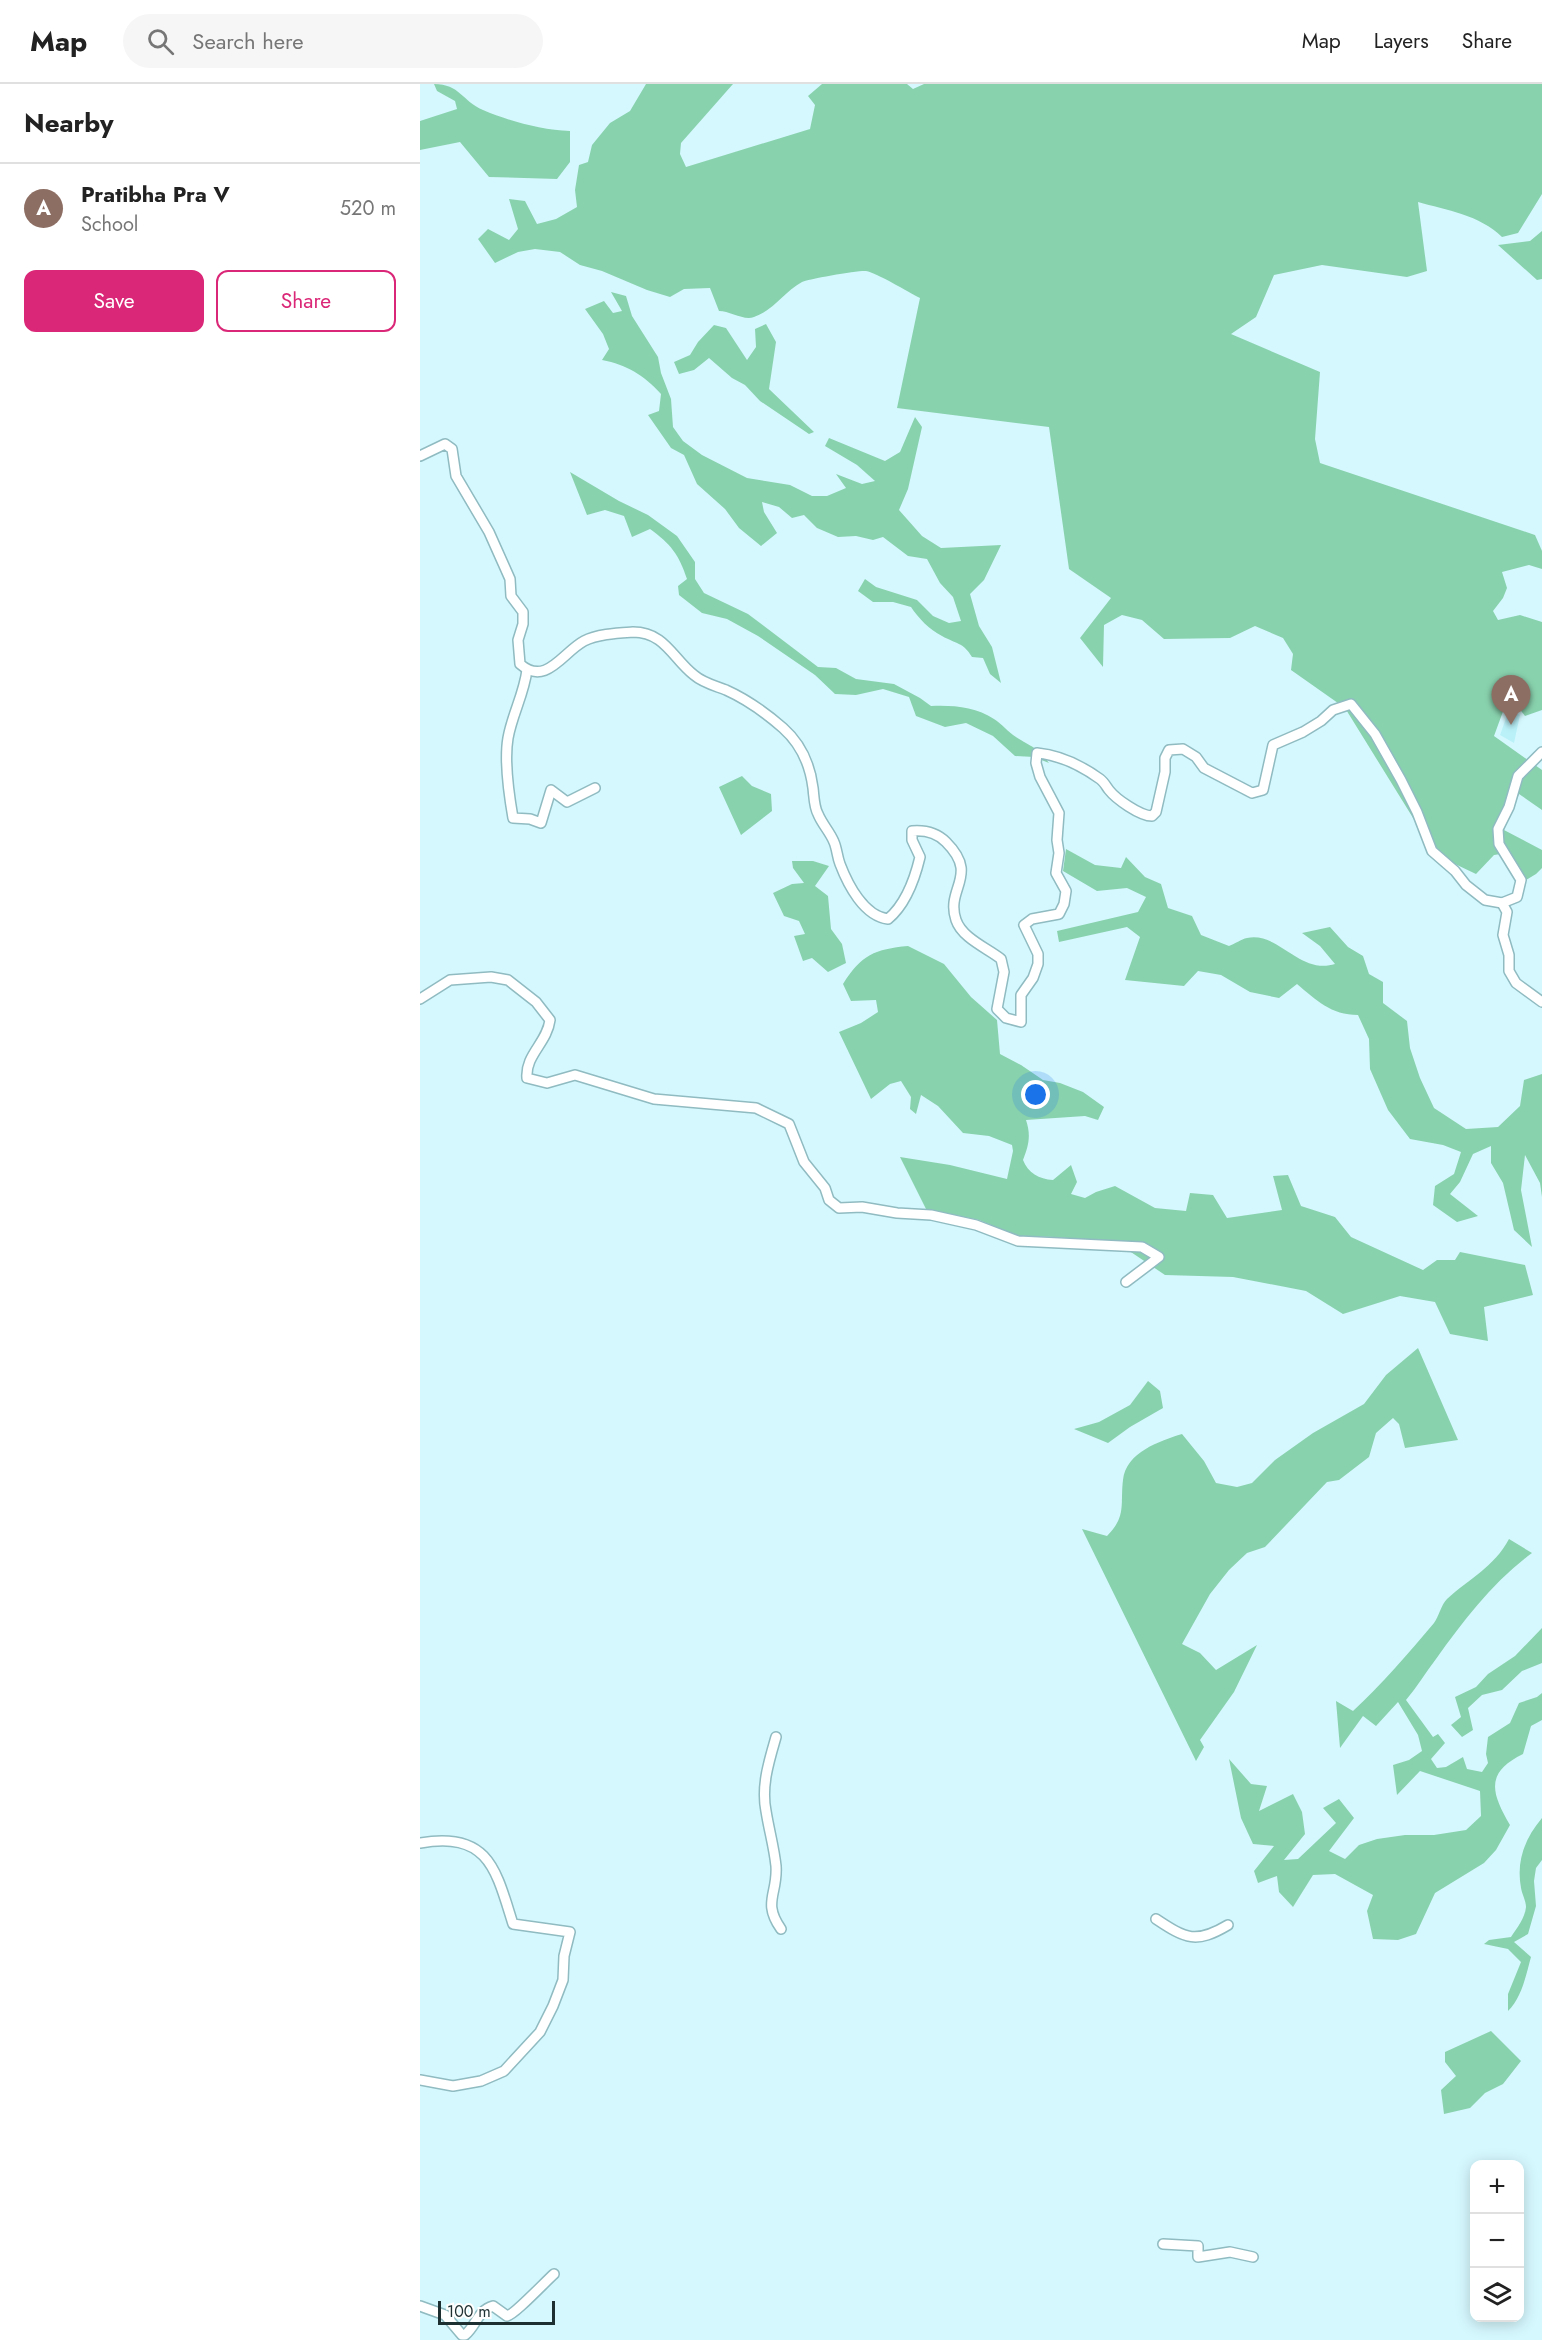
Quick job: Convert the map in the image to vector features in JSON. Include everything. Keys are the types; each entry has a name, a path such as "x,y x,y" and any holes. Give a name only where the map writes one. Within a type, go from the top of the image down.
{"street":[{"path":"420,456 445,444 452,449 456,476 489,532 510,579 511,596 523,612 523,624 518,640 520,663 527,670 543,672 560,662 583,642 595,637 634,632 650,635 663,642 694,675 728,691 758,710 784,729 801,749 811,774 817,813 834,840 839,862 848,882 865,905 880,918 888,919 897,912 917,869 920,857 912,840 912,831 923,830 942,838 958,855 962,869 954,909 956,922 969,937 1001,959 1004,972 997,1009 1006,1018 1021,1022 1021,995 1033,978 1038,964 1038,954 1024,925 1032,919 1059,914 1065,904 1066,891 1056,873 1059,852 1057,840 1059,813 1040,777 1036,763 1037,753 1053,754 1103,780 1116,796 1139,813 1152,816 1156,812 1165,772 1165,758 1169,750 1183,749 1196,757 1204,768 1252,793 1263,790 1273,745 1303,732 1333,710 1351,704 1375,734 1401,780 1417,812 1432,851 1455,871 1466,885 1485,900 1502,903 1517,897 1521,880 1499,844 1498,829 1509,807 1518,776 1542,752"},
{"path":"527,670 525,685 508,740 509,798 513,818 530,819 541,823 551,790 567,802 595,788"},
{"path":"1502,903 1507,912 1503,935 1509,956 1509,971 1516,983 1542,1002"},
{"path":"420,999 450,980 491,977 508,980 536,1002 550,1020 549,1032 526,1068 527,1078 547,1083 575,1075 654,1099 756,1108 789,1124 804,1162 825,1188 829,1200 838,1208 862,1207 897,1213 931,1215 976,1225 1018,1241 1142,1247 1159,1257 1126,1282"},
{"path":"776,1737 766,1773 765,1809 776,1870 770,1911 781,1929"},
{"path":"420,1843 463,1842 487,1857 500,1880 513,1924 570,1932 564,1956 563,1980 553,2006 540,2032 504,2071 481,2081 453,2086 420,2080"},
{"path":"1156,1919 1189,1938 1203,1937 1228,1925"},
{"path":"1163,2244 1198,2246 1198,2257 1230,2252 1253,2258"},
{"path":"420,2306 445,2314 462,2335 465,2335 482,2312 490,2306 507,2316 514,2314 554,2274"}],"shaded area":[{"path":"1509,710 1520,715 1514,743 1500,735"}],"green space":[{"path":"434,84 450,87 476,106 503,118 537,127 570,131 570,162 557,179 489,177 460,142 420,150 420,121 457,109 455,101 437,91"},
{"path":"646,84 733,84 681,143 680,154 686,167 810,129 815,105 808,96 822,84 907,84 913,89 924,84 1542,84 1542,194 1518,233 1502,237 1484,223 1473,218 1418,202 1427,271 1407,277 1322,265 1274,275 1256,317 1231,334 1320,372 1315,439 1320,463 1535,535 1542,551 1542,569 1529,565 1502,572 1507,588 1493,611 1498,620 1520,615 1542,622 1542,710 1525,716 1509,695 1494,736 1542,770 1542,810 1519,794 1504,830 1542,850 1542,868 1518,885 1508,853 1494,855 1476,874 1436,855 1345,708 1291,670 1293,654 1283,638 1255,626 1230,638 1164,639 1142,620 1122,615 1104,625 1103,667 1080,638 1111,598 1069,569 1049,427 897,408 920,298 871,272 854,272 802,282 761,314 746,318 719,311 710,288 684,289 670,297 580,265 560,252 535,249 518,252 495,263 478,239 488,229 509,240 518,229 509,199 525,201 537,224 556,219 577,207 575,190 579,165 588,162 592,145 610,123 630,111"},
{"path":"1542,231 1542,279 1537,280 1498,245 1530,241"},
{"path":"611,292 626,296 632,316 658,357 661,373 671,399 673,427 683,441 702,455 747,478 790,485 812,496 827,496 846,488 836,474 862,484 875,481 857,465 825,446 829,438 885,461 900,452 915,417 922,427 908,489 899,510 922,536 941,548 1001,545 984,580 970,594 979,626 992,647 1001,683 990,674 983,658 972,657 962,646 933,630 911,607 893,602 873,602 858,591 865,579 876,587 917,600 933,616 949,623 961,621 953,597 940,583 927,559 908,556 883,537 873,540 856,536 838,537 817,528 804,515 792,518 779,507 762,502 764,512 777,533 761,546 739,528 725,509 697,484 684,455 671,448 648,415 659,411 661,394 648,381 634,372 602,360 609,349 603,334 585,309 604,301 613,313 622,311"},
{"path":"766,324 776,342 769,389 814,432 809,434 760,401 745,385 732,378 709,358 694,370 679,374 674,362 690,355 698,342 714,325 726,328 747,360 756,347 755,329"},
{"path":"570,472 648,515 677,536 695,562 695,579 704,593 748,614 818,667 836,668 856,679 894,684 931,706 956,707 980,712 994,719 1013,735 1038,750 1049,763 1034,757 1015,756 993,736 966,723 945,727 916,716 909,697 883,689 856,695 835,694 815,675 758,636 727,619 702,613 679,595 678,586 687,579 681,563 669,545 650,529 632,537 624,516 605,510 587,515"},
{"path":"742,776 752,786 771,794 772,811 741,835 719,787"},
{"path":"1066,849 1095,865 1121,868 1126,857 1145,877 1161,884 1168,908 1192,916 1201,935 1229,946 1245,939 1258,938 1269,941 1311,964 1322,966 1335,964 1320,946 1302,933 1330,927 1348,947 1363,956 1369,974 1383,982 1383,1003 1407,1021 1410,1048 1420,1078 1434,1108 1466,1129 1498,1127 1520,1106 1524,1080 1542,1074 1542,1197 1540,1183 1525,1155 1521,1190 1532,1247 1514,1230 1503,1183 1491,1163 1491,1146 1473,1154 1460,1182 1450,1194 1478,1216 1457,1222 1433,1205 1435,1186 1454,1174 1461,1152 1443,1145 1410,1139 1388,1110 1370,1069 1369,1039 1358,1015 1332,1009 1297,984 1279,998 1250,992 1221,975 1198,971 1184,986 1125,980 1140,937 1127,927 1059,942 1057,931 1138,912 1146,897 1127,888 1097,891 1063,871"},
{"path":"792,861 813,861 829,866 815,886 828,896 831,929 842,944 846,963 828,972 812,958 803,961 794,936 805,934 799,921 784,916 773,893 792,884 804,883 793,868"},
{"path":"908,946 944,964 971,997 997,1020 1000,1054 1043,1080 1060,1083 1083,1092 1104,1107 1098,1120 1085,1116 1026,1120 1029,1140 1023,1160 1035,1175 1053,1180 1071,1165 1077,1182 1071,1194 1085,1198 1115,1186 1155,1208 1186,1211 1190,1193 1213,1195 1227,1218 1282,1210 1273,1176 1288,1175 1301,1206 1335,1217 1351,1237 1423,1270 1437,1260 1455,1260 1460,1252 1525,1265 1533,1295 1484,1307 1488,1341 1450,1334 1435,1302 1400,1296 1343,1314 1306,1291 1233,1277 1165,1275 1116,1242 1018,1236 979,1220 926,1209 900,1157 950,1165 1007,1179 1013,1151 1012,1145 989,1136 963,1133 938,1106 921,1095 916,1114 910,1109 911,1097 901,1081 890,1084 871,1099 839,1032 861,1023 878,1012 876,1000 851,1001 843,984 856,966 870,955 886,949"},
{"path":"1418,1348 1458,1440 1405,1448 1399,1424 1393,1418 1376,1433 1369,1457 1339,1480 1327,1482 1265,1547 1247,1553 1229,1570 1210,1594 1182,1644 1200,1653 1216,1670 1257,1645 1234,1692 1200,1740 1204,1747 1196,1761 1082,1529 1107,1536 1113,1529 1120,1516 1125,1470 1137,1455 1154,1444 1182,1434 1204,1461 1216,1483 1237,1487 1252,1483 1275,1460 1313,1433 1364,1404 1386,1375"},
{"path":"1148,1381 1160,1391 1163,1408 1108,1443 1074,1429 1099,1422 1130,1405"},
{"path":"1509,1539 1532,1553 1504,1576 1480,1602 1406,1700 1433,1737 1438,1734 1445,1743 1431,1759 1437,1768 1446,1767 1463,1757 1467,1769 1482,1772 1488,1763 1486,1754 1488,1737 1510,1723 1519,1703 1542,1693 1542,1720 1531,1726 1523,1754 1502,1768 1497,1776 1496,1793 1510,1825 1496,1850 1484,1863 1435,1893 1416,1934 1398,1940 1373,1939 1367,1911 1373,1895 1335,1874 1313,1875 1293,1907 1279,1892 1277,1876 1258,1883 1254,1871 1274,1846 1253,1844 1241,1818 1229,1759 1251,1784 1267,1786 1259,1811 1293,1794 1302,1812 1305,1834 1284,1860 1298,1859 1336,1823 1323,1808 1339,1799 1354,1818 1329,1851 1345,1859 1359,1845 1377,1839 1466,1830 1481,1816 1480,1791 1420,1771 1397,1795 1393,1765 1409,1760 1422,1751 1418,1735 1398,1702 1376,1726 1363,1716 1340,1748 1336,1701 1353,1711 1395,1669 1434,1623 1447,1599 1489,1565"},
{"path":"1542,1628 1542,1663 1522,1671 1502,1690 1482,1695 1468,1708 1473,1730 1462,1737 1451,1725 1461,1717 1455,1697 1476,1687 1488,1674 1515,1656"},
{"path":"1542,1818 1542,1860 1536,1868 1534,1881 1536,1906 1528,1934 1514,1942 1531,1957 1520,1993 1508,2011 1508,1994 1521,1962 1508,1949 1484,1944 1489,1940 1511,1937 1522,1919 1526,1907 1521,1888 1521,1859 1531,1834"},
{"path":"1491,2031 1521,2061 1503,2084 1485,2093 1470,2108 1444,2114 1441,2090 1456,2076 1445,2062 1445,2052"}],"place":[{"name":"Pratibha Pra V","path":"1511,725"}]}
